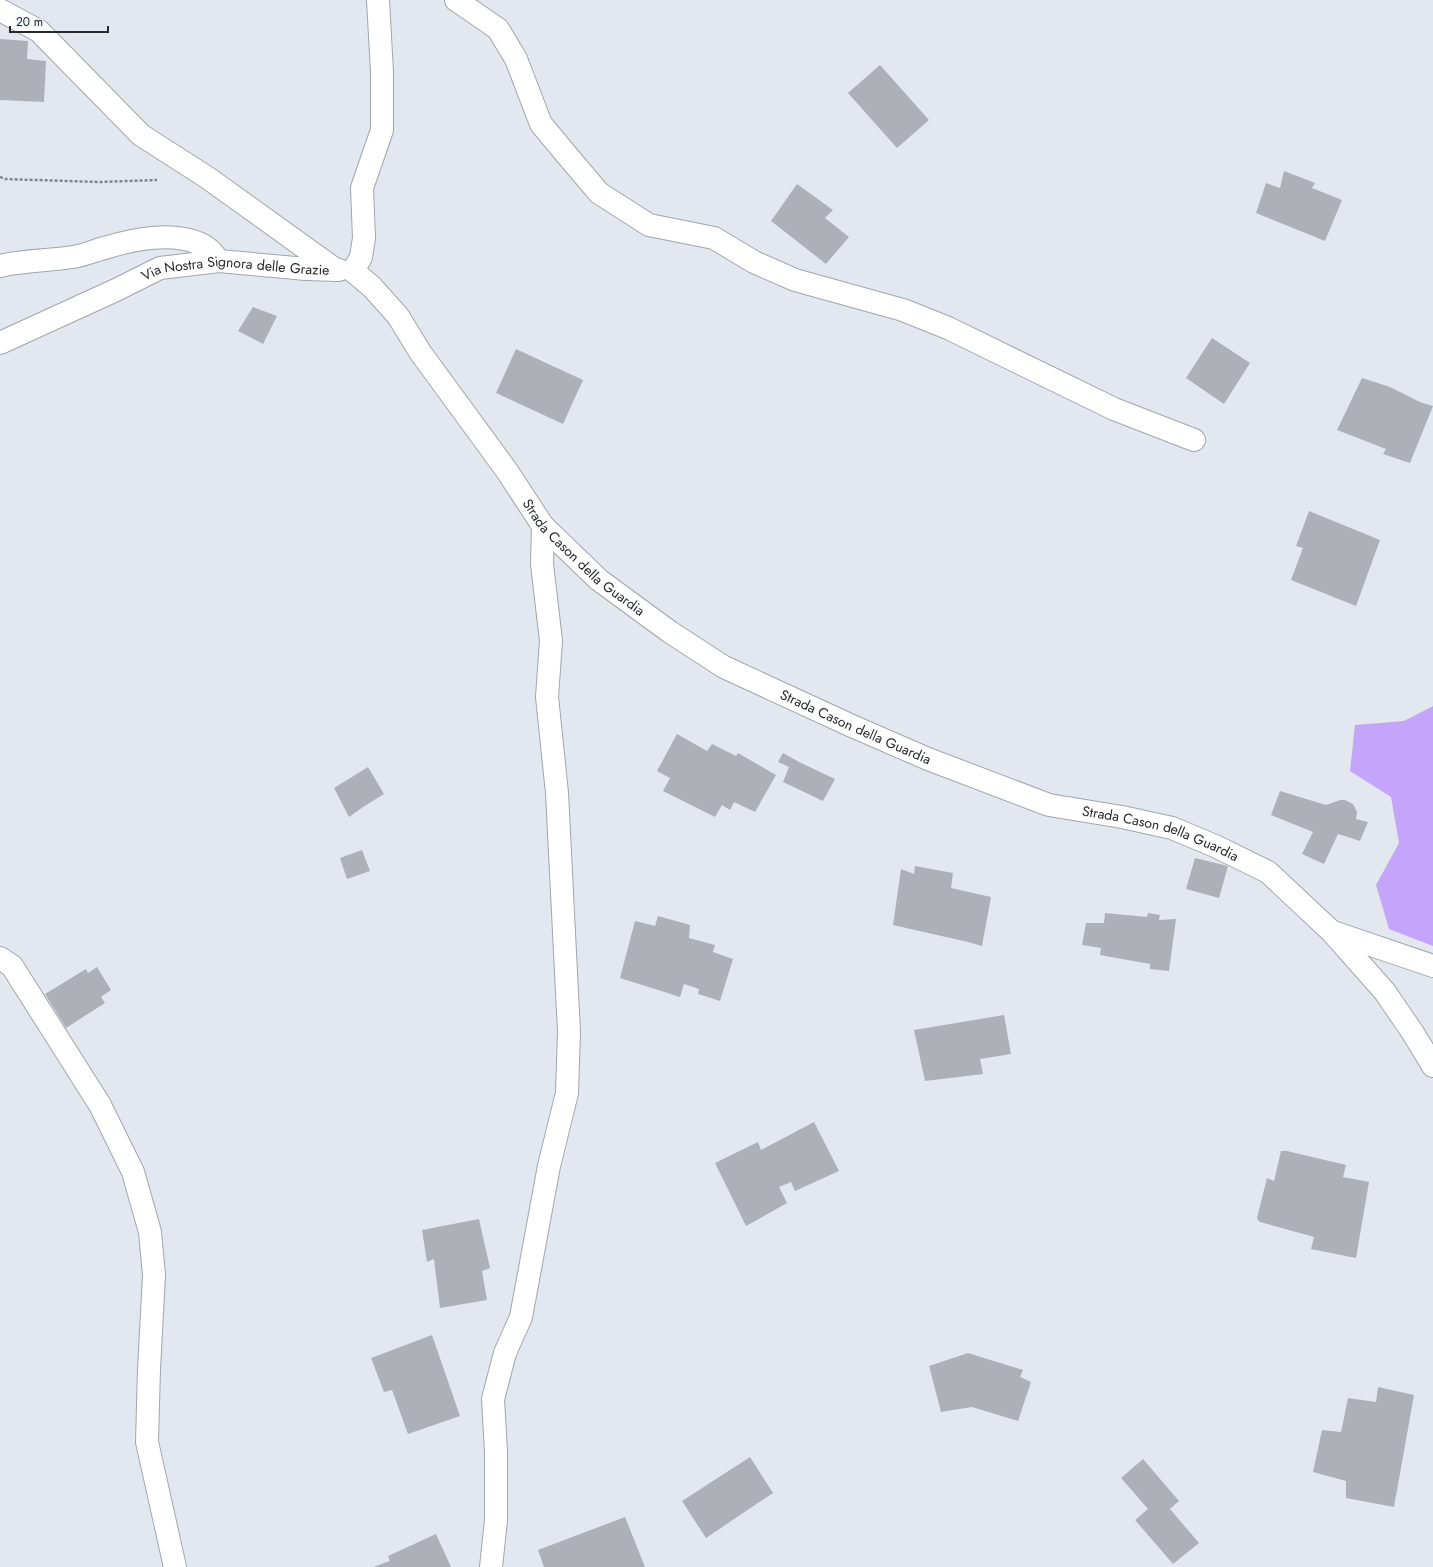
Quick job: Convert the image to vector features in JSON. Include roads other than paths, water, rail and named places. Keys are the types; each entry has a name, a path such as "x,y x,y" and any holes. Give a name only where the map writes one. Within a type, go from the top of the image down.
{"street":[{"path":"344,271 361,257 364,238 362,188 382,130 382,72 378,0"},
{"path":"456,0 498,29 516,59 541,124 599,193 649,225 714,238 754,262 795,280 903,310 948,328 1114,409 1194,440"},
{"name":"Strada Cason della Guardia","path":"0,10 39,31 141,135 208,178 344,271 372,287 398,316 420,352 507,471 544,526 599,580 670,632 724,667 928,759 1049,806 1172,828 1215,846 1268,872 1332,932 1385,992 1433,1066"},
{"path":"0,266 34,260 60,260 84,255 133,240 158,237 188,239 200,243 210,250 219,260"},
{"name":"Via Nostra Signora delle Grazie","path":"0,343 116,290 160,268 219,260 306,269 344,271"},
{"path":"491,1567 496,1520 494,1399 505,1353 521,1317 549,1166 568,1093 570,1032 557,793 547,697 551,640 542,564 544,526"},
{"path":"1332,932 1433,966"},
{"path":"0,958 12,966 100,1105 133,1172 150,1232 154,1275 147,1442 175,1567"}]}
